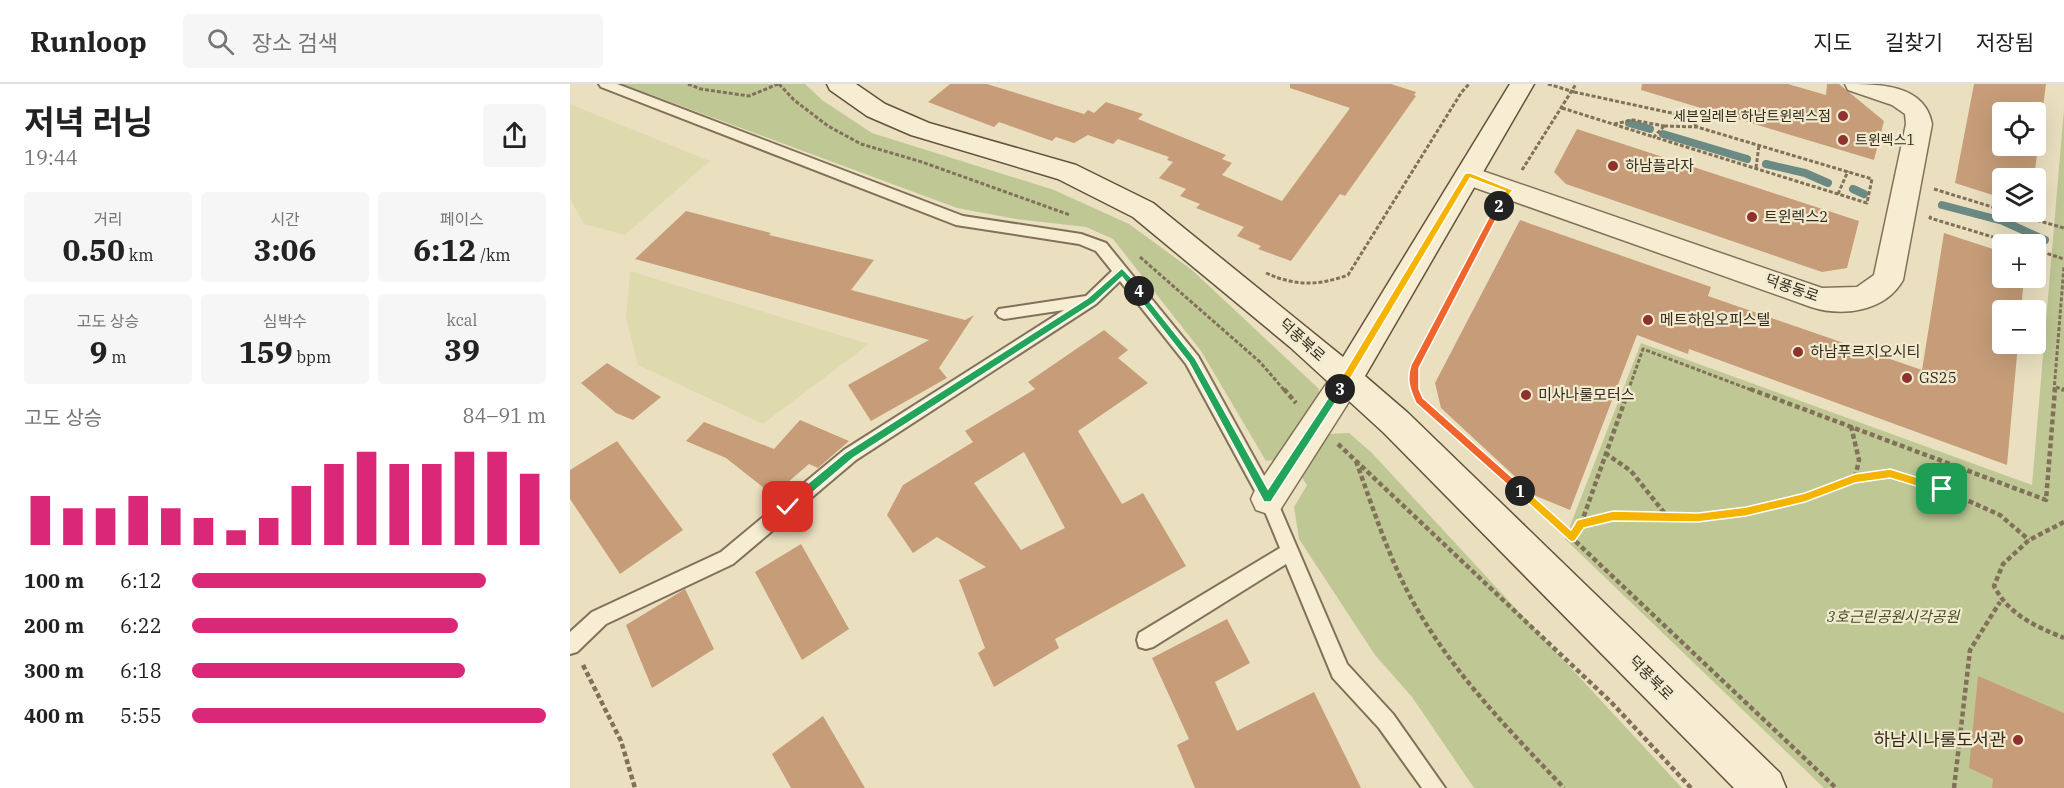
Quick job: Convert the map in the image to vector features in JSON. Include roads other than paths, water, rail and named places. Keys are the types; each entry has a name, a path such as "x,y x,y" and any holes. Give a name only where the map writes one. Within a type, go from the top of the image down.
{"street":[{"name":"덕풍북로","path":"839,84 876,110 920,129 1067,172 1143,210 1302,338 1396,423 1725,751 1765,788"},
{"path":"1268,499 1346,380 1522,84"},
{"name":"덕풍동로","path":"1468,175 1821,299 1851,301 1875,293 1888,280 1919,124 1917,111 1901,99 1857,84"}],"lane":[{"path":"605,84 961,221 1081,239 1101,247 1192,360 1268,499 1340,671 1386,721 1435,788"},
{"path":"571,644 599,618 727,558 850,455 1091,300 1122,271"},
{"path":"1004,313 1091,300"},
{"path":"1146,639 1290,552"}],"waterway":[{"path":"1629,123 1650,129"},
{"path":"1663,134 1747,159"},
{"path":"1766,164 1805,173 1828,183"},
{"path":"1853,189 1864,194"},
{"path":"1942,205 2003,221 2032,234"}],"place":[{"name":"세븐일레븐 하남트윈렉스점","path":"1843,116"},
{"name":"트윈렉스1","path":"1843,140"},
{"name":"하남플라자","path":"1613,166"},
{"name":"트윈렉스2","path":"1752,217"},
{"name":"메트하임오피스텔","path":"1648,320"},
{"name":"하남푸르지오시티","path":"1798,352"},
{"name":"GS25","path":"1907,378"},
{"name":"미사나룰모터스","path":"1526,395"},
{"name":"하남시나룰도서관","path":"2018,740"}],"park label":[{"name":"3호근린공원시각공원","path":"1893,617"}]}
